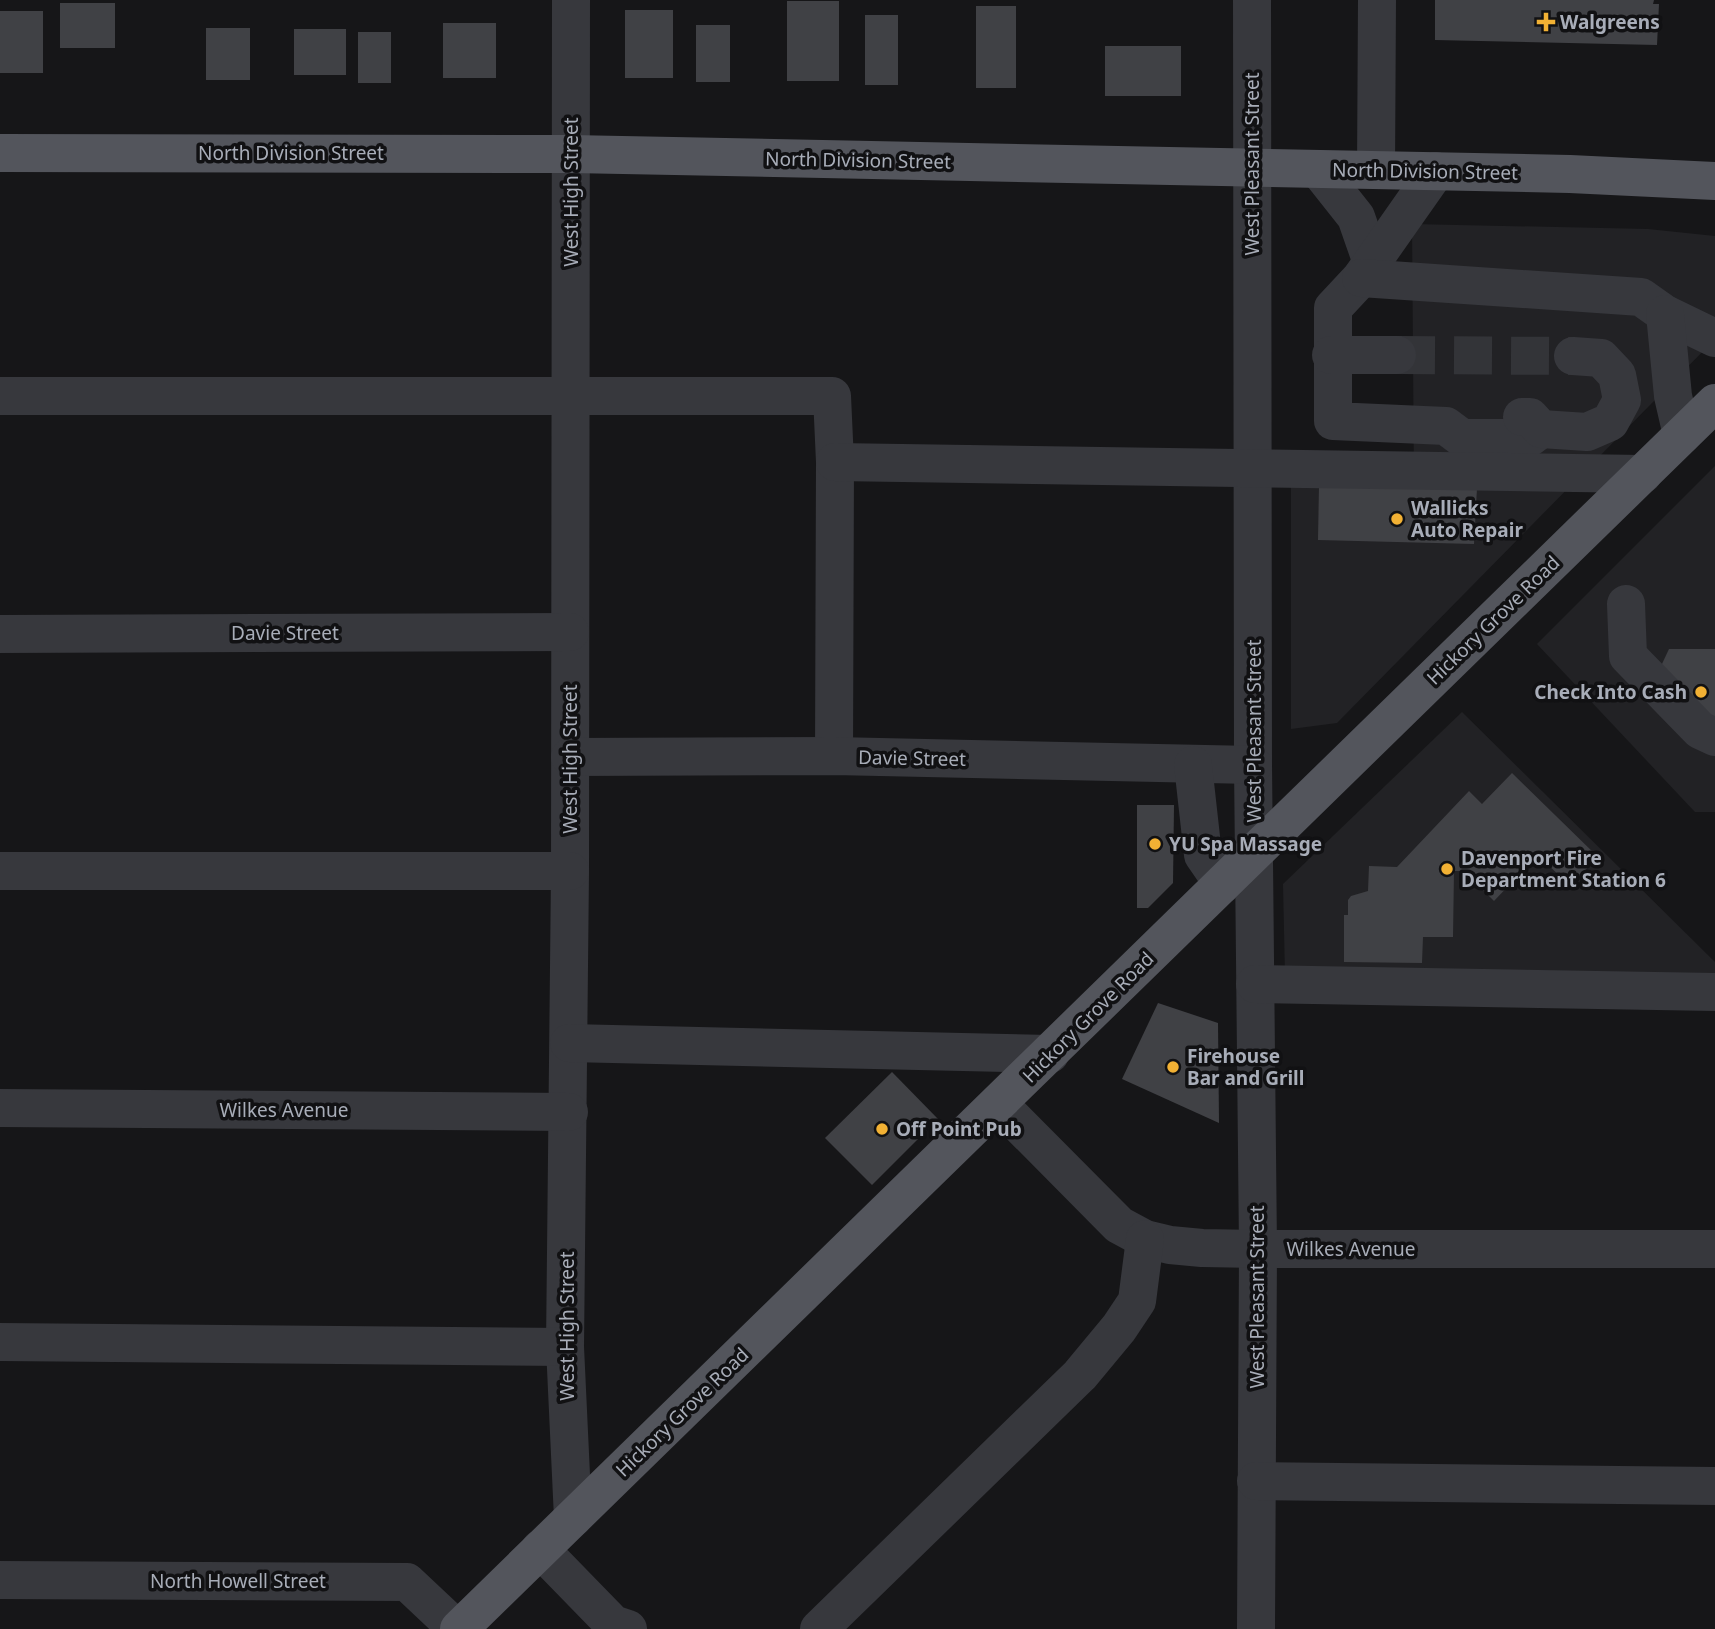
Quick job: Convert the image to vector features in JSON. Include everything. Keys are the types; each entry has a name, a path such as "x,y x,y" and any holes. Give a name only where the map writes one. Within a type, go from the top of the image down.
{"main road":[{"name":"North Division Street","path":"0,153 571,154 1570,174 1715,181"},
{"name":"Hickory Grove Road","path":"458,1629 1715,403"}],"street":[{"name":"West High Street","path":"571,0 569,1112 565,1347 573,1518"},
{"name":"West Pleasant Street","path":"1252,0 1253,765 1258,1249 1256,1629"},
{"path":"1376,170 1377,0"},
{"path":"1318,169 1356,217 1366,269"},
{"path":"1436,171 1366,269 1333,308 1333,421 1446,426 1462,416 1530,417 1541,429 1587,432 1610,422 1622,400 1617,375 1601,358 1573,356"},
{"path":"1366,269 1641,297 1665,314 1715,338"},
{"path":"1665,314 1673,396 1682,435"},
{"path":"1331,355 1397,355"},
{"path":"0,396 832,396 835,462 834,756"},
{"path":"835,462 1643,474"},
{"path":"1626,604 1628,656 1700,730 1715,737"},
{"name":"Davie Street","path":"0,634 570,632"},
{"name":"Davie Street","path":"570,757 834,756 1253,765"},
{"path":"1193,765 1203,855 1223,884"},
{"path":"0,871 570,871"},
{"path":"1255,984 1715,992"},
{"path":"569,1043 1050,1054"},
{"name":"Wilkes Avenue","path":"999,1104 1119,1225 1145,1238 1170,1245 1258,1249 1715,1249"},
{"name":"Wilkes Avenue","path":"0,1108 569,1112"},
{"path":"819,1629 1080,1375 1111,1338 1137,1301 1145,1238"},
{"path":"0,1342 565,1347"},
{"path":"1256,1480 1715,1486"},
{"path":"540,1549 613,1624 628,1629"},
{"name":"North Howell Street","path":"0,1580 407,1582 458,1629"}],"shaded area":[{"path":"1412,224 1648,229 1715,236 1715,339 1337,723 1291,729 1291,484 1414,486"},
{"path":"1715,466 1715,812 1695,812 1537,644"},
{"path":"1462,712 1715,962 1715,983 1285,976 1283,884"}],"building":[{"name":"Walgreens","path":"1435,0 1654,0 1653,4 1659,4 1657,45 1435,40"},
{"path":"787,1 839,1 839,81 787,81"},
{"path":"60,3 115,3 115,48 60,48"},
{"path":"976,6 1016,6 1016,88 976,88"},
{"path":"625,10 673,10 673,78 625,78"},
{"path":"0,11 43,11 43,73 0,73"},
{"path":"865,15 898,15 898,85 865,85"},
{"path":"443,23 496,23 496,78 443,78"},
{"path":"696,25 730,25 730,82 696,82"},
{"path":"206,28 250,28 250,80 206,80"},
{"path":"294,29 346,29 346,75 294,75"},
{"path":"358,32 391,32 391,83 358,83"},
{"path":"1105,46 1181,46 1181,96 1105,96"},
{"name":"Wallicks Auto Repair","path":"1319,485 1477,488 1474,544 1318,540"},
{"name":"Check Into Cash","path":"1669,649 1715,649 1715,719 1661,666"},
{"name":"Davenport Fire Department Station 6","path":"1512,773 1598,857 1570,886 1538,855 1494,901 1464,871 1454,871 1453,937 1423,937 1422,963 1344,962 1344,915 1348,915 1348,900 1351,896 1368,891 1369,866 1397,867 1469,791 1482,804"},
{"name":"YU Spa Massage","path":"1137,805 1174,805 1173,883 1148,908 1137,908"},
{"name":"Firehouse Bar and Grill","path":"1158,1003 1218,1023 1219,1123 1122,1079"},
{"name":"Off Point Pub","path":"892,1072 938,1119 872,1185 825,1138"}],"tunnel":[{"path":"1397,355 1573,356"}],"place":[{"name":"Walgreens","path":"1546,22"},
{"name":"Wallicks Auto Repair","path":"1397,519"},
{"name":"Check Into Cash","path":"1701,692"},
{"name":"YU Spa Massage","path":"1155,844"},
{"name":"Davenport Fire Department Station 6","path":"1447,869"},
{"name":"Firehouse Bar and Grill","path":"1173,1067"},
{"name":"Off Point Pub","path":"882,1129"}]}
